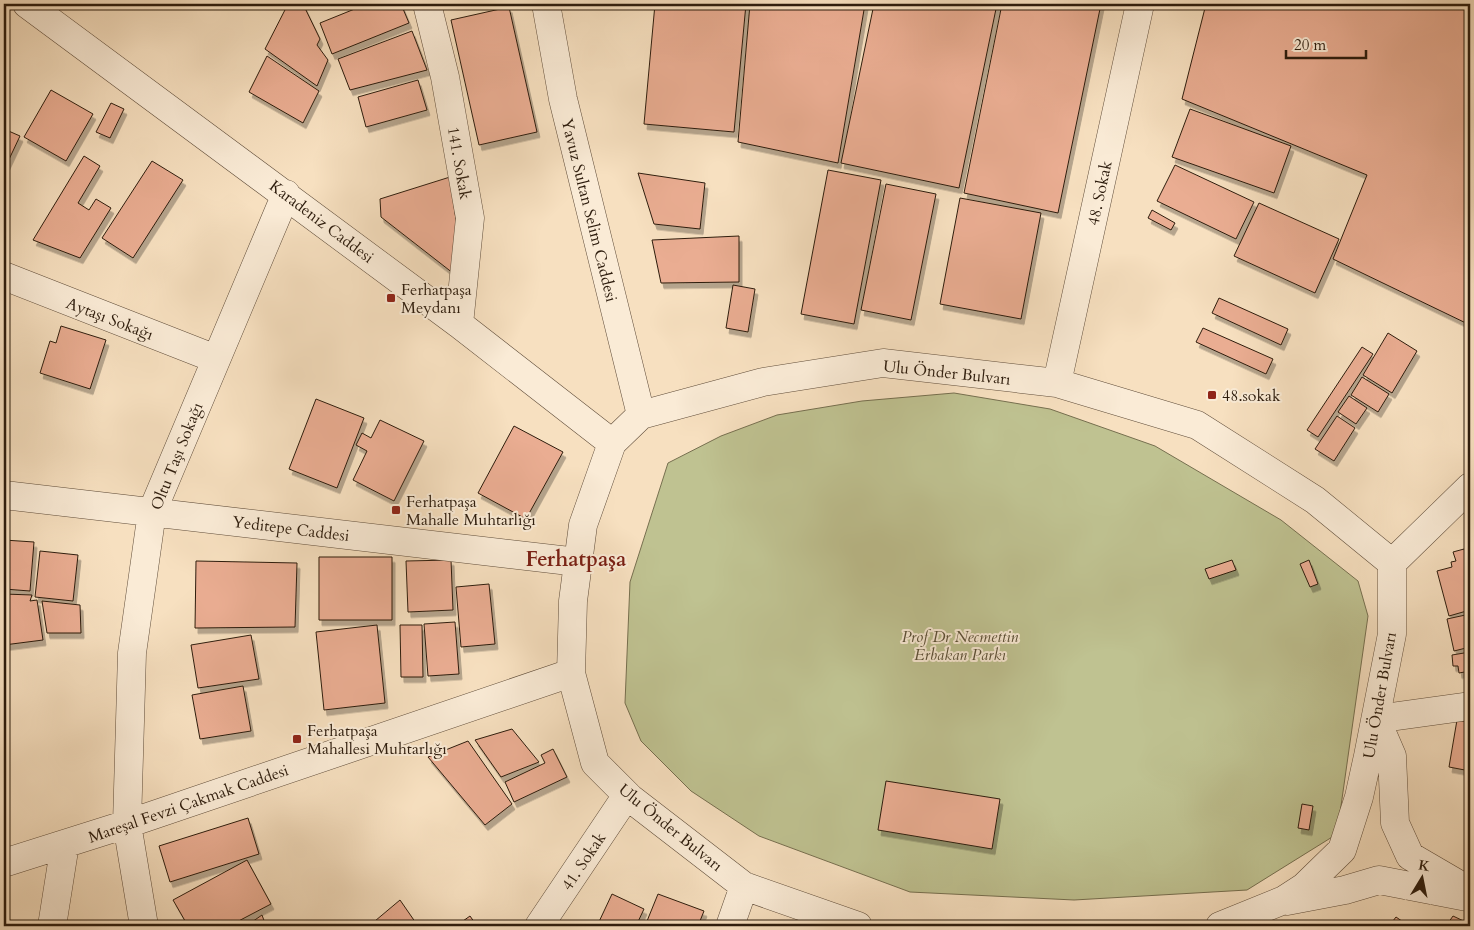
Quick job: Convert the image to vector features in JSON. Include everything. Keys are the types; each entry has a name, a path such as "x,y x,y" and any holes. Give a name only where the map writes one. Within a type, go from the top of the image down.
{"street":[{"name":"Karadeniz Caddesi","path":"28,4 459,324 612,444"},
{"name":"141. Sokak","path":"427,4 445,77 470,218 459,324"},
{"name":"Yavuz Sultan Selim Caddesi","path":"546,4 563,99 641,415"},
{"name":"48. Sokak","path":"1058,383 1140,4"},
{"name":"Oltu Taşı Sokağı","path":"144,926 127,824 132,653 152,512 286,194"},
{"name":"Aytaşı Sokağı","path":"4,276 216,359"},
{"name":"Ulu Önder Bulvarı","path":"858,926 744,886 627,795 595,762 571,673 574,601 583,525 612,444 641,415 763,382 883,364 1058,383 1197,426 1314,500 1392,563 1392,634 1359,797 1342,850 1304,886 1276,904 1220,926"},
{"path":"1392,563 1470,487"},
{"name":"Yeditepe Caddesi","path":"4,495 578,562"},
{"name":"Mareşal Fevzi Çakmak Caddesi","path":"4,864 571,673"},
{"path":"1470,706 1376,720 1392,756 1395,823 1410,856 1470,891"},
{"name":"41. Sokak","path":"539,926 627,795"},
{"path":"52,926 65,844"},
{"path":"1276,904 1345,890 1379,880 1470,898"},
{"path":"730,926 744,886"}],"green space":[{"name":"Prof Dr Necmettin Erbakan Parkı","path":"954,393 1050,409 1155,446 1281,520 1358,581 1368,616 1337,834 1247,890 1074,900 910,892 759,836 691,791 641,741 625,703 630,582 668,463 721,436 777,415 862,401"}],"building":[{"path":"288,4 303,4 320,39 317,45 328,60 317,86 265,49"},
{"path":"367,4 401,4 409,23 332,54 320,23"},
{"path":"655,4 746,4 734,132 644,124"},
{"path":"750,4 865,4 838,163 738,142"},
{"path":"874,4 997,4 959,188 841,163"},
{"path":"1002,4 1101,4 1058,213 964,193"},
{"path":"1206,4 1470,4 1470,325 1333,259 1367,175 1182,99"},
{"path":"509,7 537,132 479,145 451,20"},
{"path":"412,31 427,70 350,90 338,59"},
{"path":"267,56 319,91 303,123 249,92"},
{"path":"418,80 427,110 366,127 358,97"},
{"path":"51,90 93,114 66,161 24,137"},
{"path":"111,103 124,109 110,138 96,132"},
{"path":"1190,109 1291,146 1274,193 1172,157"},
{"path":"4,129 20,136 4,170"},
{"path":"84,156 100,166 78,203 89,210 96,199 111,208 80,258 33,240"},
{"path":"152,161 183,180 133,258 102,238"},
{"path":"1175,165 1254,202 1236,239 1157,201"},
{"path":"828,170 881,180 854,324 801,314"},
{"path":"638,173 705,183 700,229 654,224"},
{"path":"450,177 462,262 458,277 381,217 380,199"},
{"path":"886,184 936,194 911,320 861,310"},
{"path":"960,198 1041,213 1021,319 940,304"},
{"path":"1259,203 1339,239 1315,293 1234,256"},
{"path":"1152,210 1175,223 1171,230 1148,218"},
{"path":"739,236 739,282 661,283 652,240"},
{"path":"733,285 755,289 748,332 726,328"},
{"path":"1219,298 1288,329 1281,345 1212,313"},
{"path":"61,326 106,340 90,389 40,373 50,341 56,343"},
{"path":"1203,328 1273,359 1266,374 1196,342"},
{"path":"1388,333 1417,351 1392,393 1363,375"},
{"path":"1362,347 1373,354 1318,437 1307,430"},
{"path":"1362,377 1389,394 1378,412 1351,395"},
{"path":"1349,396 1367,408 1356,424 1338,412"},
{"path":"316,399 364,418 337,488 289,469"},
{"path":"1337,416 1355,428 1334,461 1315,449"},
{"path":"380,420 424,441 394,501 353,480 367,451 356,445 362,433 371,438"},
{"path":"514,426 563,452 526,519 478,493"},
{"path":"4,540 34,542 30,591 4,589"},
{"path":"1464,549 1470,571 1470,610 1449,616 1437,571 1452,567 1451,562 1456,561 1453,552"},
{"path":"40,551 78,555 73,601 35,597"},
{"path":"319,557 392,557 392,620 319,620"},
{"path":"451,560 453,610 408,612 406,561"},
{"path":"1232,560 1236,570 1209,579 1205,569"},
{"path":"1309,560 1318,584 1310,587 1300,564"},
{"path":"196,561 297,563 295,627 195,628"},
{"path":"489,584 495,644 461,647 456,587"},
{"path":"4,594 32,595 30,601 37,600 43,640 4,645"},
{"path":"42,601 80,605 81,633 47,633"},
{"path":"1470,614 1470,647 1454,651 1447,619"},
{"path":"455,622 459,674 428,676 424,624"},
{"path":"377,625 385,703 324,710 316,632"},
{"path":"400,625 422,625 423,677 401,677"},
{"path":"251,635 259,679 198,688 191,645"},
{"path":"1470,652 1470,671 1459,673 1458,666 1453,666 1452,655"},
{"path":"243,686 251,731 200,739 192,695"},
{"path":"1457,720 1470,722 1470,771 1449,767"},
{"path":"512,729 539,762 501,777 475,740"},
{"path":"468,741 512,804 485,825 428,757"},
{"path":"553,749 567,777 514,802 505,782 545,763 541,755"},
{"path":"886,781 1000,799 992,849 878,830"},
{"path":"1302,804 1313,806 1309,830 1298,828"},
{"path":"248,818 259,854 170,882 159,846"},
{"path":"247,860 271,904 229,926 188,926 173,900"},
{"path":"612,894 644,909 636,926 597,926"},
{"path":"658,894 704,911 698,926 645,926"},
{"path":"400,900 418,926 369,926"},
{"path":"262,915 266,926 246,926"},
{"path":"470,916 477,926 456,926"},
{"path":"1453,916 1470,924 1468,926 1446,926"},
{"path":"1396,917 1409,926 1389,926"}],"place":[{"name":"Ferhatpaşa Meydanı","path":"391,298"},
{"name":"48.sokak","path":"1212,395"},
{"name":"Ferhatpaşa Mahalle Muhtarlığı","path":"396,510"},
{"name":"Ferhatpaşa Mahallesi Muhtarlığı","path":"297,739"}],"district":[{"name":"Ferhatpaşa","path":"576,559"}]}
